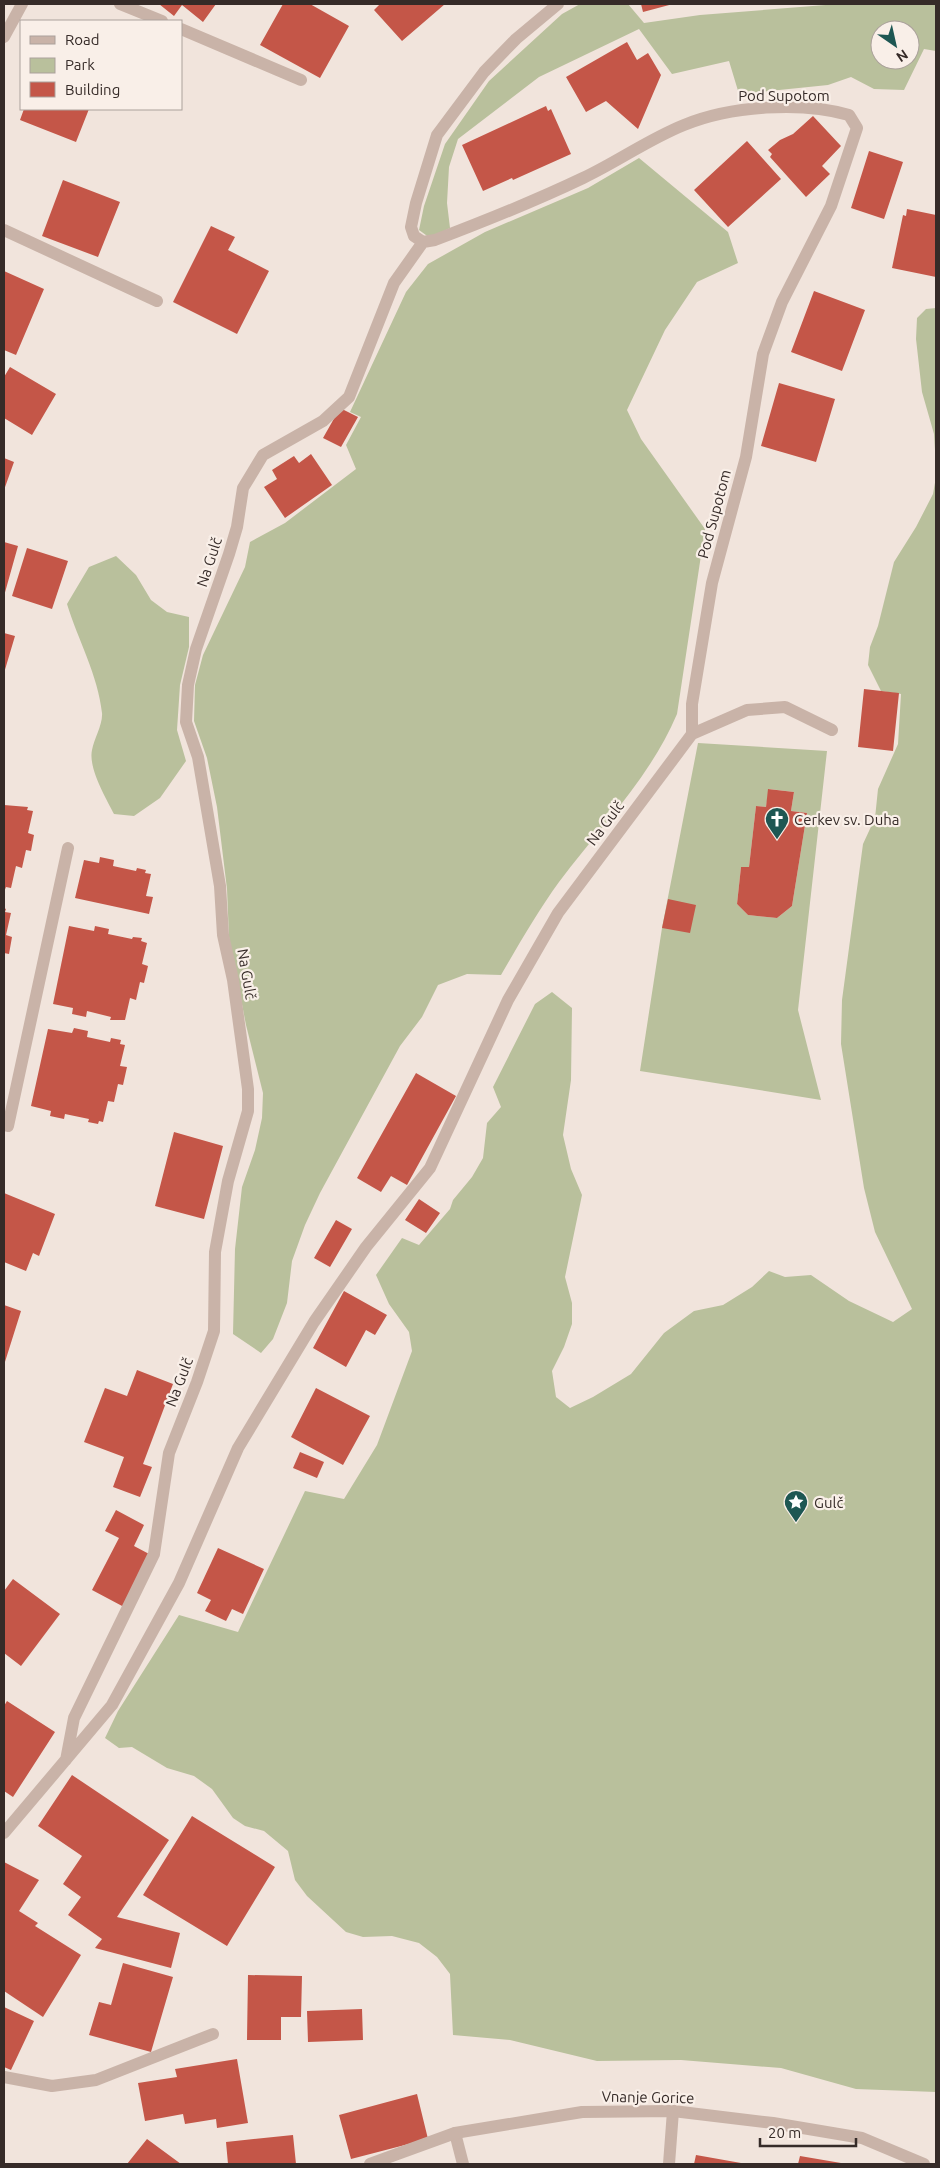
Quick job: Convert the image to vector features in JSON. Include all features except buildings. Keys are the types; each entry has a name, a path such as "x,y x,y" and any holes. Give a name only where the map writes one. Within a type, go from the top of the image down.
{"street":[{"path":"4,33 22,4"},
{"path":"120,4 160,20"},
{"path":"423,242 414,236 411,227 416,203 437,135 484,72 516,39 558,4"},
{"path":"182,30 301,80"},
{"name":"Pod Supotom","path":"423,242 435,240 538,199 585,177 684,125 740,108 830,110 849,115 857,128 831,206 782,302 763,354 746,457 712,582 692,704 692,734"},
{"path":"4,230 157,301"},
{"name":"Na Gulč","path":"66,1760 74,1718 154,1554 169,1454 214,1332 216,1252 228,1181 248,1111 248,1089 233,980 223,935 219,876 198,757 186,722 188,685 196,649 230,554 237,527 243,488 262,455 322,420 349,397 394,283 423,242"},
{"name":"Na Gulč","path":"4,1833 112,1705 178,1583 238,1448 314,1322 366,1247 430,1168 508,1000 558,913 692,734 747,710 785,707 832,730"},
{"path":"4,1125 8,1126 68,848"},
{"path":"4,2077 52,2086 96,2080 213,2034"},
{"path":"669,2164 673,2111"},
{"name":"Vnanje Gorice","path":"370,2164 455,2133 582,2112 673,2111 773,2123 862,2138 924,2164"},
{"path":"455,2133 463,2164"}],"green space":[{"path":"580,4 628,4 644,23 700,15 838,4 936,4 936,51 924,49 920,57 920,20 870,20 870,70 914,70 904,90 874,89 851,77 828,85 739,94 729,61 672,74 639,29 539,77 458,139 449,167 447,203 450,228 430,238 419,230 424,206 445,144 489,81 562,14"},
{"path":"639,158 728,232 738,263 697,282 665,330 627,410 641,439 705,529 677,714 653,760 639,781 559,882 536,916 501,975 467,974 438,985 422,1017 400,1046 320,1193 305,1225 292,1261 287,1303 273,1339 261,1353 233,1334 235,1249 242,1187 255,1150 262,1118 263,1093 246,1025 229,937 227,889 217,807 207,758 194,721 195,685 203,655 245,567 250,542 285,523 356,469 346,445 361,417 350,412 406,292 428,264 485,232 588,188"},
{"path":"936,308 936,467 934,434 922,392 916,339 917,318 926,309"},
{"path":"936,477 936,2092 856,2089 781,2068 681,2060 597,2061 510,2040 453,2035 450,1974 437,1957 419,1943 392,1936 363,1937 346,1932 307,1896 295,1880 288,1851 264,1831 245,1826 233,1818 212,1789 194,1776 167,1768 132,1747 119,1748 105,1738 118,1711 179,1615 238,1632 305,1491 344,1499 377,1445 412,1351 409,1332 389,1304 376,1275 402,1238 419,1245 450,1209 453,1200 472,1177 483,1158 487,1123 501,1107 493,1087 535,1004 552,992 572,1008 571,1080 563,1135 571,1169 582,1195 565,1277 572,1303 572,1324 564,1347 552,1371 556,1397 570,1408 593,1397 631,1374 664,1333 694,1311 723,1305 752,1287 769,1271 785,1277 811,1275 849,1301 893,1322 912,1309 875,1232 864,1188 841,1044 842,1000 863,844 875,818 878,789 898,744 901,694 881,691 868,665 870,647 878,626 894,562 916,527 933,494"},
{"path":"116,556 136,575 151,600 167,612 189,617 189,647 180,685 177,730 186,761 160,798 134,816 114,814 95,774 91,757 102,717 100,699 92,671 67,604 89,567"},
{"path":"698,743 827,751 798,1010 821,1100 640,1071 662,928","holes":["769,789 794,792 791,811 807,813 792,906 777,918 748,915 737,904 741,867 749,867 756,806 766,807"]}],"place":[{"name":"Cerkev sv. Duha","path":"777,840"},
{"name":"Gulč","path":"796,1523"}]}
